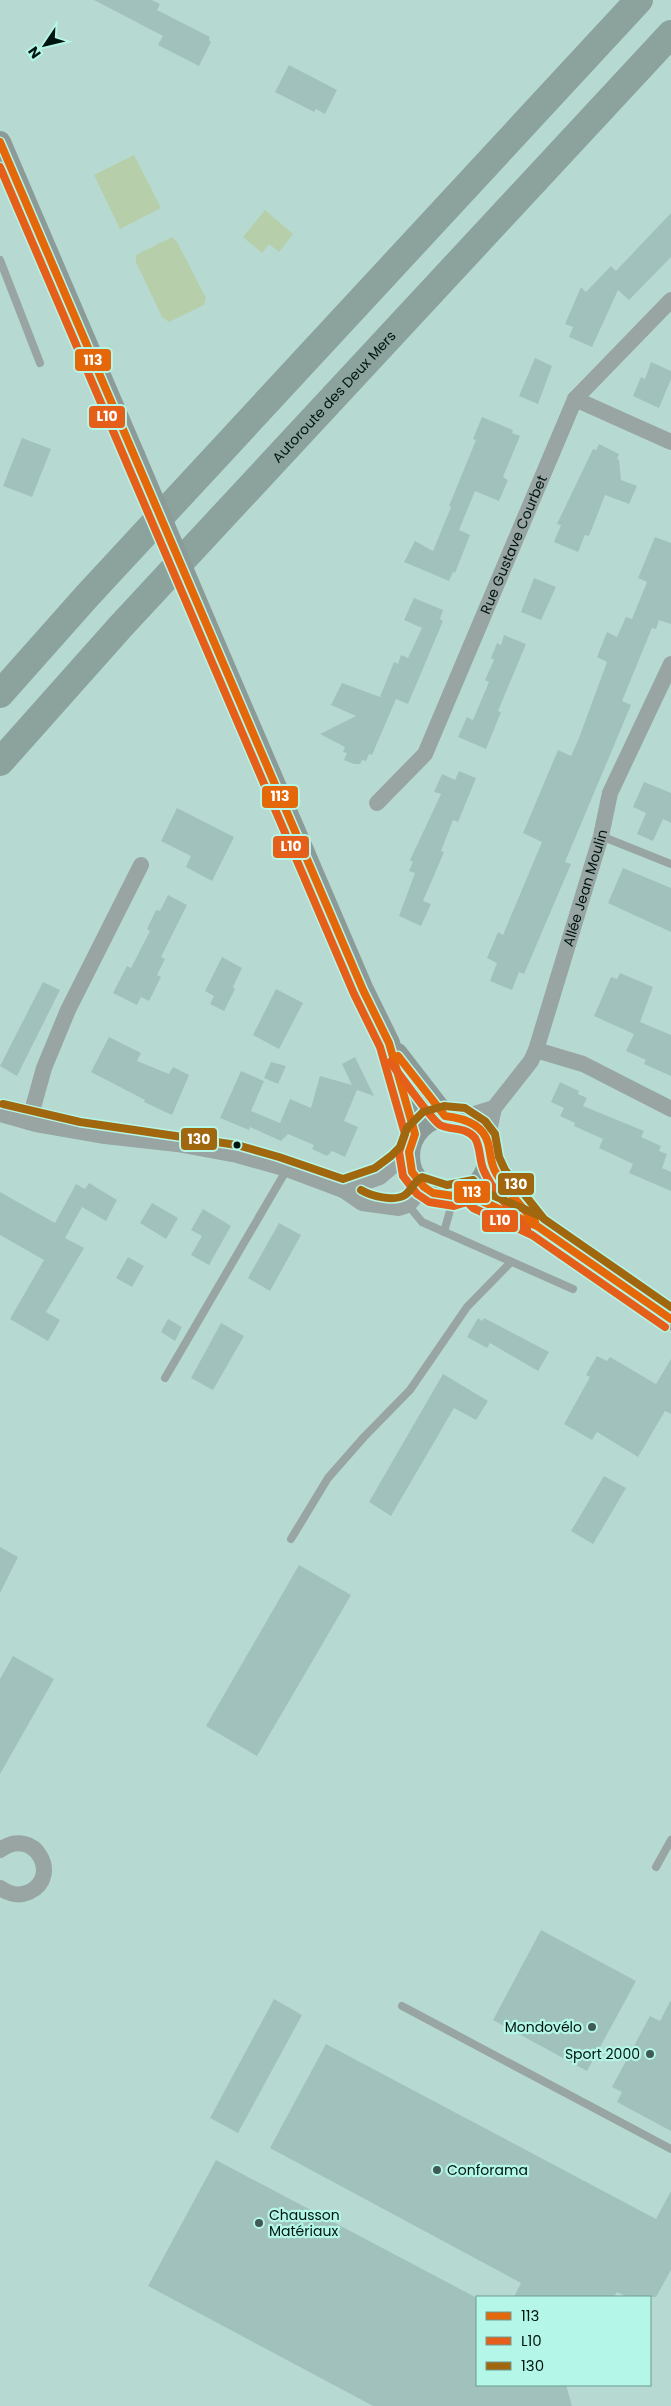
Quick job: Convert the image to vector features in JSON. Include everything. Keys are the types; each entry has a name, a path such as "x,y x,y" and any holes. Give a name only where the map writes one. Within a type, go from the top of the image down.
{"highway":[{"path":"0,694 87,596 639,0"},
{"name":"Autoroute des Deux Mers","path":"0,762 120,626 671,34"}],"main road":[{"path":"0,142 363,990 389,1043 412,1143 412,1172 424,1187 438,1194 462,1193 537,1226 671,1319"},
{"path":"389,1043 453,1117 479,1129 497,1175 537,1226"},
{"path":"412,1143 428,1121 453,1117"},
{"path":"462,1193 482,1178 488,1150"}],"street":[{"name":"Rue Gustave Courbet","path":"377,803 425,754 575,398 671,300"},
{"path":"575,398 671,442"},
{"name":"Allée Jean Moulin","path":"488,1150 494,1108 531,1061 536,1050 601,836 610,793 671,664"},
{"path":"29,1122 44,1068 68,1010 141,865"},
{"path":"536,1050 583,1064 671,1109"},
{"path":"453,1117 494,1108"},
{"path":"0,1114 29,1122 105,1136 211,1150 287,1169 343,1190 362,1203 399,1208 408,1205 424,1187"},
{"path":"343,1190 380,1177 412,1143"},
{"path":"0,1850 15,1843 32,1847 42,1860 44,1869 43,1877 32,1891 16,1895 0,1888"}],"lane":[{"path":"0,260 40,363"},
{"path":"601,836 671,864"},
{"path":"165,1378 287,1169"},
{"path":"444,1232 462,1193"},
{"path":"408,1205 422,1222 573,1289"},
{"path":"291,1539 328,1478 364,1436 410,1390 467,1307 511,1262"},
{"path":"656,1867 671,1840"},
{"path":"402,2006 671,2149"}],"green space":[{"path":"134,155 161,208 120,229 94,175"},
{"path":"265,210 293,234 279,252 269,244 262,253 243,237"},
{"path":"172,237 177,242 206,298 204,305 169,322 162,317 136,262 136,255"}],"building":[{"path":"94,0 152,0 160,4 157,10 210,37 209,40 211,42 199,66 158,45 163,36"},
{"path":"289,65 337,90 325,114 316,109 314,112 275,92"},
{"path":"671,213 671,257 629,300 618,290 592,347 569,337 573,327 565,324 581,287 586,292 611,266 616,271"},
{"path":"535,358 552,366 538,404 519,396"},
{"path":"651,362 671,371 671,379 659,408 633,396 641,377 645,379"},
{"path":"482,417 513,430 512,433 520,436 503,477 508,480 499,501 475,491 459,530 470,535 455,573 453,572 449,581 404,562 415,541 433,551 476,440 473,439"},
{"path":"22,438 51,449 32,497 3,486"},
{"path":"599,444 619,454 617,459 619,460 621,480 637,486 629,504 605,495 589,536 585,535 578,552 554,542 561,525 557,524 593,449 596,450"},
{"path":"655,537 671,543 671,624 659,620 656,629 652,628 622,701 631,705 565,862 571,864 524,974 519,972 512,990 490,981 497,963 487,958 498,932 503,935 542,842 523,833 558,750 571,756 607,662 597,657 607,632 617,637 626,617 632,619 647,582 638,578"},
{"path":"534,578 556,587 541,620 521,612"},
{"path":"414,598 443,610 440,619 443,621 408,704 396,699 372,755 369,754 366,761 362,760 360,764 354,764 344,760 347,753 343,752 345,747 320,734 356,716 331,705 342,683 380,697 394,662 398,664 401,655 408,658 422,628 404,620"},
{"path":"504,635 526,644 498,711 501,712 486,749 458,737 467,717 473,720 489,682 485,680 494,660 491,658 497,643 501,645"},
{"path":"459,771 476,778 458,822 453,820 441,851 444,852 423,901 431,904 421,926 399,916 415,873 409,871 413,862 410,860 441,794 434,792 442,774 455,780"},
{"path":"644,782 671,793 671,823 663,819 653,841 637,834 646,813 633,807"},
{"path":"177,808 234,837 212,881 186,867 191,856 161,841"},
{"path":"623,868 671,888 671,932 608,903"},
{"path":"168,895 187,905 161,957 165,959 157,975 161,977 149,1001 141,997 137,1005 113,993 127,966 131,968 150,931 147,929 156,910 160,911"},
{"path":"222,957 242,968 233,987 235,989 224,1011 210,1004 214,996 205,991"},
{"path":"620,973 653,987 640,1022 671,1035 671,1076 644,1064 646,1060 626,1051 634,1034 594,1016 611,977 617,979"},
{"path":"43,982 60,990 17,1076 0,1066"},
{"path":"276,989 303,1003 279,1049 253,1035"},
{"path":"109,1037 141,1053 137,1061 169,1074 173,1067 189,1075 172,1115 144,1102 145,1100 91,1072"},
{"path":"355,1057 374,1096 357,1090 344,1121 358,1127 345,1157 332,1151 327,1156 312,1149 314,1145 288,1134 281,1141 250,1127 249,1130 220,1118 241,1071 264,1081 251,1111 280,1123 290,1099 311,1108 320,1076 352,1085 342,1064"},
{"path":"271,1062 286,1066 278,1084 264,1078"},
{"path":"560,1082 579,1091 578,1094 587,1098 583,1106 644,1131 641,1137 661,1146 659,1151 667,1154 662,1168 671,1172 671,1191 629,1173 633,1164 599,1148 603,1139 574,1126 575,1123 560,1116 564,1108 551,1102"},
{"path":"89,1183 117,1200 106,1221 82,1207 65,1238 84,1248 46,1312 60,1320 48,1341 10,1319 44,1260 0,1235 0,1192 55,1223 76,1184 85,1189"},
{"path":"152,1203 178,1218 166,1239 140,1223"},
{"path":"203,1209 231,1226 209,1265 191,1255 202,1236 191,1230"},
{"path":"279,1223 301,1235 270,1291 248,1278"},
{"path":"128,1257 144,1266 132,1287 116,1278"},
{"path":"478,1318 482,1321 484,1318 549,1352 538,1371 490,1343 487,1348 467,1337"},
{"path":"168,1319 182,1327 175,1341 161,1332"},
{"path":"221,1323 244,1336 213,1390 191,1378"},
{"path":"597,1356 607,1361 610,1357 656,1384 671,1359 671,1414 665,1411 638,1457 597,1432 592,1440 564,1424 590,1377 586,1375"},
{"path":"443,1374 488,1401 476,1420 454,1408 391,1516 369,1502"},
{"path":"604,1476 626,1488 593,1544 571,1531"},
{"path":"0,1547 18,1557 0,1593"},
{"path":"299,1565 351,1595 257,1756 206,1726"},
{"path":"13,1656 54,1679 0,1774 0,1679"},
{"path":"541,1930 636,1981 587,2071 493,2020"},
{"path":"274,1999 302,2015 238,2133 210,2118"},
{"name":"Sport 2000","path":"671,2000 671,2131 617,2102 622,2092 612,2087 650,2016 660,2021"},
{"name":"Conforama","path":"326,2044 656,2219 671,2191 671,2270 656,2297 626,2296 617,2292 615,2296 514,2296 521,2283 270,2148"},
{"name":"Chausson Matériaux","path":"216,2160 476,2297 476,2386 566,2386 572,2406 373,2406 148,2286"}],"transit line":[{"name":"113","path":"0,142 363,990 389,1043 415,1134 409,1152 412,1172 424,1187 433,1193 454,1196 470,1190 477,1199 537,1226 671,1319"},
{"name":"L10","path":"0,167 354,994 380,1047 405,1134 399,1152 403,1176 417,1194 429,1202 454,1206 467,1202 473,1208 532,1235 665,1327"},
{"name":"113","path":"398,1056 445,1116 465,1120 482,1131 488,1143 496,1173 509,1192 535,1222"},
{"name":"L10","path":"390,1062 423,1106 440,1125 463,1130 475,1138 482,1167 488,1179 504,1202 527,1229"},
{"name":"130","path":"3,1104 80,1122 237,1145 343,1179 375,1168 391,1156 400,1147 407,1128 423,1112 444,1106 465,1108 485,1121 495,1134 499,1157 505,1170 544,1219 671,1307"},
{"name":"130","path":"361,1190 376,1196 395,1198 405,1195 422,1177 447,1185 473,1180 483,1191 540,1216"}],"place":[{"name":"Mondovélo","path":"592,2027"},
{"name":"Sport 2000","path":"650,2054"},
{"name":"Conforama","path":"437,2170"},
{"name":"Chausson Matériaux","path":"259,2223"}]}
